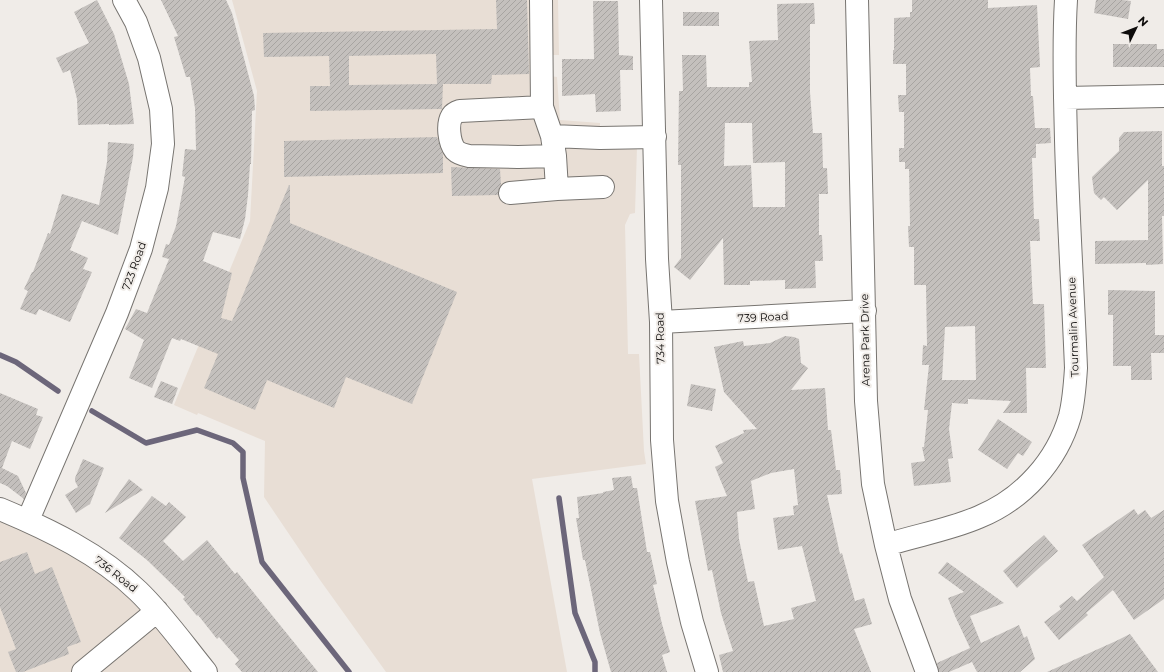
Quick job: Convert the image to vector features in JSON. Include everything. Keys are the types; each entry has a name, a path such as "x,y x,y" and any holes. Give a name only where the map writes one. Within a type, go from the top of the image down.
{"street":[{"name":"723 Road","path":"28,520 119,306 141,249 157,188 163,144 161,109 149,58 136,22 124,0"},
{"path":"541,0 542,107 553,146 557,189"},
{"name":"734 Road","path":"651,0 657,259 661,322 662,440 667,501 678,562 692,622 707,672"},
{"name":"Arena Park Drive","path":"857,0 866,401 873,476 886,545 900,599 927,672"},
{"name":"Tourmalin Avenue","path":"886,545 946,529 981,517 1021,492 1040,473 1052,457 1063,436 1070,415 1074,395 1076,368 1065,98 1064,30 1066,0"},
{"path":"1065,98 1164,96"},
{"path":"542,107 460,110 455,113 450,121 450,138 455,149 463,155 469,156 553,146 600,138 655,137"},
{"path":"510,193 603,187"},
{"name":"739 Road","path":"661,322 865,311"},
{"name":"736 Road","path":"0,509 28,520 78,546 111,569 137,590 206,672"},
{"path":"83,672 157,612"}],"shaded area":[{"path":"232,0 558,0 559,55 550,55 550,76 557,77 560,120 600,123 600,138 637,147 635,213 630,214 625,225 628,354 639,354 646,464 532,479 567,672 386,672 320,580 264,497 265,441 198,413 197,415 174,405 250,221 257,91"},
{"path":"0,509 77,545 207,672 0,672"}],"building":[{"path":"97,0 114,34 129,84 134,124 78,125 77,99 70,70 63,73 56,58 89,43 74,12"},
{"path":"161,0 226,0 232,13 254,96 255,110 252,111 251,164 248,195 245,219 240,239 213,232 203,261 232,273 221,318 232,321 290,185 290,223 457,292 412,404 346,377 334,408 267,380 255,410 204,388 218,354 181,339 180,341 172,338 152,388 129,378 144,340 125,329 136,309 147,313 169,259 162,257 166,244 169,245 176,226 185,177 182,176 185,149 196,150 195,108 190,77 186,77 174,37 178,36"},
{"path":"496,0 527,0 529,74 492,75 491,84 443,84 442,109 310,111 310,86 330,86 329,56 264,57 263,33 497,29","holes":["436,54 437,84 349,85 349,56"]},
{"path":"912,0 988,0 988,8 1037,5 1040,67 1030,68 1031,96 1033,96 1035,128 1050,128 1051,143 1036,144 1036,158 1032,158 1034,219 1039,219 1040,241 1030,241 1033,304 1044,304 1046,368 1026,368 1027,413 1003,413 1011,401 968,399 968,404 952,403 949,429 953,458 948,459 951,482 914,486 911,463 925,461 922,447 924,447 928,410 924,410 929,365 922,365 923,345 927,346 926,285 914,285 914,247 909,247 908,226 910,226 909,169 905,169 905,162 899,162 899,148 904,148 904,112 899,112 898,95 906,95 906,64 893,64 894,18 910,17 910,12 912,12","holes":["975,326 976,380 942,380 945,327"]},
{"path":"1096,0 1131,1 1128,19 1094,13"},
{"path":"593,1 618,1 619,55 633,56 633,70 620,70 621,111 596,112 595,94 562,96 562,59 594,59"},
{"path":"814,3 815,24 810,24 810,92 813,133 822,133 823,168 827,168 828,194 819,194 819,235 822,235 823,261 815,261 816,288 785,289 785,280 750,281 750,285 724,285 723,238 690,280 674,267 681,258 681,165 678,165 679,91 683,91 682,55 706,55 707,87 749,87 749,82 752,82 749,41 778,40 777,4","holes":["725,123 752,123 753,163 785,162 785,207 753,207 751,165 724,166"]},
{"path":"683,12 719,12 719,26 683,26"},
{"path":"1113,44 1157,44 1157,49 1164,49 1164,67 1113,67"},
{"path":"1162,131 1162,166 1164,166 1164,216 1162,216 1163,264 1095,264 1095,241 1148,240 1148,180 1117,210 1104,197 1101,200 1094,193 1092,177 1119,151 1119,138 1124,132"},
{"path":"437,137 443,155 443,173 284,177 284,141"},
{"path":"108,142 134,144 133,157 118,235 82,221 70,250 88,258 83,269 92,272 70,322 39,309 36,315 20,309 28,291 24,289 33,272 48,233 50,234 62,194 99,205 107,162"},
{"path":"451,167 500,169 501,185 498,195 452,196"},
{"path":"1108,290 1155,291 1155,335 1164,335 1164,353 1151,353 1152,380 1131,380 1131,366 1113,366 1113,315 1108,315"},
{"path":"785,336 799,339 801,363 808,368 791,390 825,388 828,430 831,430 836,470 840,470 842,494 827,495 840,554 842,553 855,601 864,598 872,624 854,629 871,672 723,672 719,655 733,651 721,613 712,570 708,571 695,501 727,496 715,467 723,463 715,446 744,433 743,430 757,429 724,392 714,347 743,341 744,346 770,343","holes":["794,469 798,505 793,506 794,515 773,518 778,550 802,546 816,601 791,608 794,619 764,626 754,581 748,582 739,539 737,512 755,509 751,481 771,473"]},
{"path":"161,381 178,388 172,404 154,397"},
{"path":"691,384 716,389 712,411 687,406"},
{"path":"0,393 38,409 36,415 43,417 30,449 12,441 2,468 18,476 26,493 24,499 7,486 0,483"},
{"path":"998,419 1032,442 1023,456 1018,453 1007,469 978,450"},
{"path":"83,459 104,468 90,504 76,513 65,495 78,487 75,478"},
{"path":"631,476 633,488 637,488 647,552 650,552 657,584 653,585 670,652 662,655 667,672 611,672 600,633 585,560 583,560 576,518 579,518 577,497 614,490 612,478"},
{"path":"129,479 143,490 105,513"},
{"path":"152,496 166,506 169,502 186,517 163,541 183,561 207,540 235,574 237,572 318,672 242,672 235,664 239,660 219,637 217,639 198,615 197,616 183,599 185,597 147,560 119,538"},
{"path":"1134,509 1138,515 1145,510 1151,518 1164,510 1164,599 1134,620 1113,590 1086,613 1088,615 1059,640 1044,622 1061,609 1059,606 1072,596 1077,601 1104,577 1082,545"},
{"path":"1044,535 1058,551 1017,588 1003,571"},
{"path":"27,552 35,574 52,567 81,642 67,647 69,654 23,672 16,672 8,652 16,649 0,607 0,562"},
{"path":"947,562 1004,603 970,616 981,643 1019,625 1024,638 1027,636 1035,659 1020,672 977,672 972,662 949,672 939,672 937,663 970,648 948,598 964,592 938,573"},
{"path":"1130,634 1158,672 1047,672 1116,641"}],"waterway":[{"path":"0,355 16,362 58,391"},
{"path":"92,411 146,443 197,430 233,443 243,452 243,478 262,562 349,672"},
{"path":"559,498 575,613 595,662 595,672"}]}
